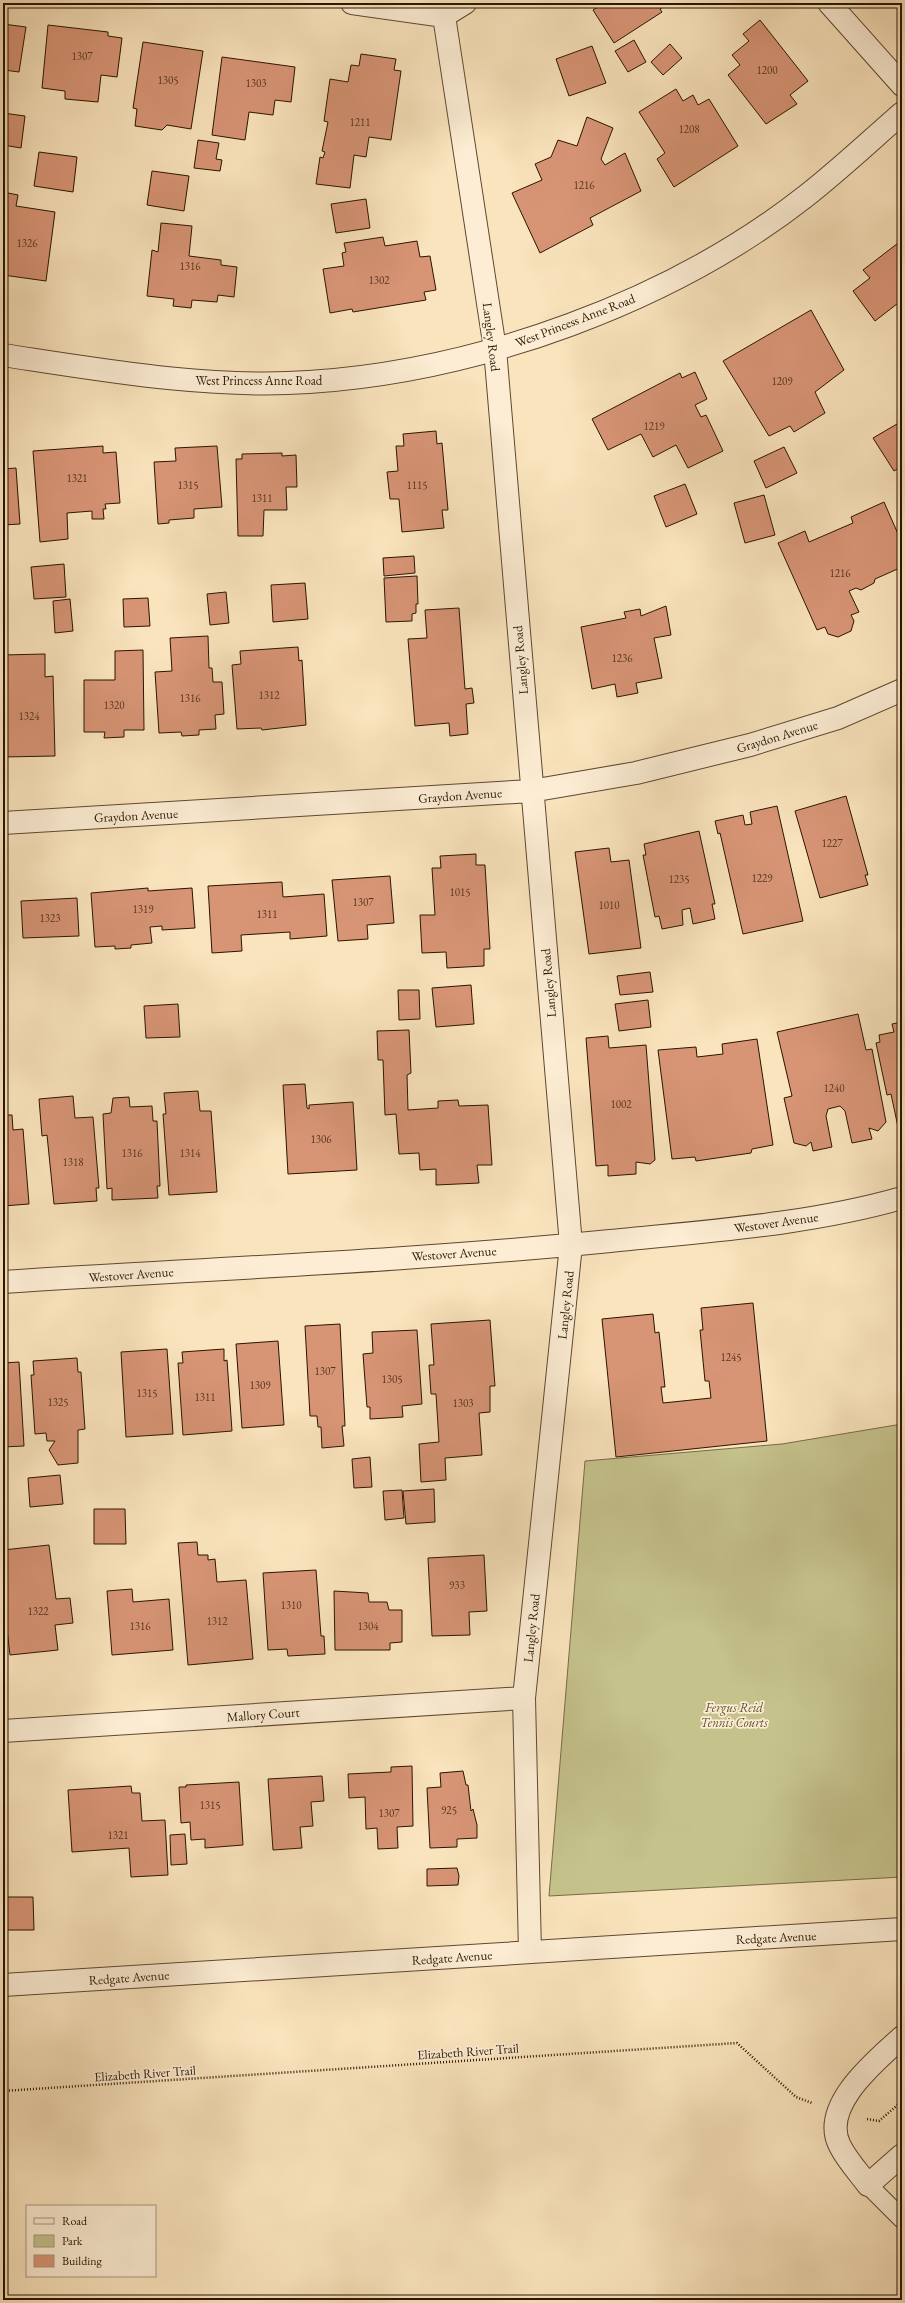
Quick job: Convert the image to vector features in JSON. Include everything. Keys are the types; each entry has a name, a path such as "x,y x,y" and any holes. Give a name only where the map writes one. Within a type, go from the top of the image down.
{"street":[{"path":"352,3 444,16 465,3"},
{"path":"829,3 902,85"},
{"name":"Langley Road","path":"444,16 495,349 531,791 571,1245 524,1698 530,1952"},
{"name":"West Princess Anne Road","path":"3,355 103,370 213,382 308,382 379,375 495,349 542,335 610,310 677,278 742,240 805,197 902,113"},
{"name":"Graydon Avenue","path":"3,823 531,791 636,773 750,745 838,718 902,690"},
{"name":"Westover Avenue","path":"3,1282 571,1245 765,1226 870,1207 902,1198"},
{"name":"Mallory Court","path":"3,1731 524,1698"},
{"name":"Redgate Avenue","path":"3,1985 902,1929"},
{"path":"902,2037 855,2080 838,2113 835,2132 839,2146 868,2186 902,2155"}],"lane":[{"path":"868,2186 902,2219"}],"path":[{"name":"Elizabeth River Trail","path":"3,2091 737,2043 796,2097 838,2113 878,2121 902,2101"}],"green space":[{"name":"Fergus Reid Tennis Courts","path":"902,1424 902,1877 549,1896 585,1461 782,1444"}],"building":[{"path":"604,3 669,3 660,9 662,12 614,43 593,10"},
{"path":"760,20 808,81 790,95 797,104 766,124 728,75 740,65 732,55 749,41 743,34"},
{"path":"3,24 26,27 19,72 4,70 3,81"},
{"path":"48,25 108,32 108,36 122,38 117,77 101,75 98,102 65,99 65,91 42,88"},
{"path":"634,40 646,62 628,72 615,51"},
{"path":"143,42 203,51 191,129 167,125 162,130 135,126 137,109 133,108"},
{"path":"670,44 682,58 663,75 651,62"},
{"path":"592,46 606,83 569,96 556,59"},
{"path":"361,54 396,59 394,70 401,71 391,140 369,137 366,157 354,155 350,188 316,184 320,157 323,158 325,152 322,151 328,122 324,121 330,79 348,82 351,65 359,66"},
{"path":"222,57 295,67 291,102 275,100 273,115 249,112 245,140 212,135"},
{"path":"676,89 683,101 693,95 698,105 709,99 738,146 674,187 657,159 665,153 639,112"},
{"path":"3,113 25,116 21,148 3,145"},
{"path":"587,117 613,128 601,159 605,165 625,153 641,191 590,218 593,225 540,253 512,193 542,180 535,164 551,157 558,140 577,146"},
{"path":"198,140 219,143 216,159 222,160 220,171 194,168"},
{"path":"39,152 77,157 73,192 34,186"},
{"path":"152,171 189,176 184,211 147,205"},
{"path":"3,192 18,195 16,206 55,212 46,281 3,275"},
{"path":"366,199 370,228 336,233 331,204"},
{"path":"161,223 192,226 189,256 221,260 221,265 237,267 234,297 218,295 217,302 192,300 191,308 173,306 174,299 147,296 152,250 158,252"},
{"path":"383,237 385,246 417,241 420,257 430,256 436,290 424,292 426,300 353,312 352,309 330,313 323,269 344,266 342,253 346,252 344,243"},
{"path":"902,240 902,300 875,321 853,291 870,278 863,270"},
{"path":"811,310 844,370 815,392 825,413 794,432 790,426 769,436 723,361"},
{"path":"695,372 707,399 695,405 701,417 706,415 723,451 688,468 676,445 653,457 641,434 608,450 592,419 680,373 682,378"},
{"path":"897,424 902,432 902,466 894,471 873,438"},
{"path":"436,431 437,444 442,443 448,510 442,510 444,528 402,532 399,499 390,499 387,472 398,471 396,446 404,446 403,434"},
{"path":"103,446 103,453 116,452 120,503 105,504 106,509 103,509 104,519 92,519 92,511 67,513 68,539 40,542 33,451"},
{"path":"217,446 222,507 194,509 194,518 169,520 169,523 158,524 154,462 176,461 175,448"},
{"path":"784,447 797,473 766,488 754,461"},
{"path":"282,453 282,456 296,455 297,487 286,487 287,510 264,510 263,536 238,536 236,459 242,459 242,454"},
{"path":"16,468 20,524 3,525 3,469"},
{"path":"685,484 697,514 666,527 654,496"},
{"path":"764,495 775,535 745,543 734,503"},
{"path":"884,502 902,543 902,567 875,579 874,583 861,590 856,588 849,591 859,612 851,615 854,621 851,631 838,637 828,634 825,627 817,630 778,543 805,531 809,542 853,523 851,517"},
{"path":"414,556 415,573 384,576 383,558"},
{"path":"64,564 66,597 34,599 31,567"},
{"path":"417,576 418,604 416,604 416,613 412,614 412,621 386,622 384,578"},
{"path":"305,583 308,619 273,622 271,585"},
{"path":"226,592 229,623 210,625 207,594"},
{"path":"148,598 150,626 124,627 123,599"},
{"path":"70,599 73,631 55,633 53,601"},
{"path":"666,606 671,635 654,638 662,678 636,683 638,693 617,697 615,684 592,689 581,627 626,618 624,612 640,609 641,616"},
{"path":"459,608 465,689 472,688 474,703 466,704 468,734 450,736 449,723 415,726 408,639 427,638 425,610"},
{"path":"208,636 209,668 212,668 213,682 222,682 224,714 215,715 216,729 199,730 199,735 182,736 181,732 159,733 155,672 172,671 170,638"},
{"path":"298,647 299,661 302,660 306,725 262,730 261,728 237,729 232,665 241,664 240,651"},
{"path":"143,650 144,730 124,730 124,737 104,738 105,732 84,732 84,680 115,680 115,651"},
{"path":"45,654 45,677 53,676 55,756 3,757 3,655"},
{"path":"846,796 868,875 865,875 868,885 820,898 795,811"},
{"path":"777,806 803,921 743,934 720,833 718,834 715,821 743,815 745,825 752,824 750,812"},
{"path":"699,831 715,904 712,904 715,919 693,924 690,908 682,910 683,925 662,929 659,916 655,917 643,855 646,855 644,844"},
{"path":"609,848 611,862 629,860 641,948 589,954 575,852"},
{"path":"476,854 476,865 485,865 490,949 484,949 484,966 447,968 446,952 422,953 420,915 435,915 432,868 441,868 440,856"},
{"path":"390,876 394,923 367,925 368,939 338,941 332,880"},
{"path":"282,882 283,897 324,894 327,936 290,939 290,932 241,935 242,951 212,953 208,886"},
{"path":"148,888 148,891 192,888 195,928 162,930 162,926 150,927 152,943 131,945 131,948 115,949 115,946 95,947 91,893"},
{"path":"77,898 79,936 23,938 21,901"},
{"path":"650,972 653,992 620,995 617,976"},
{"path":"471,985 474,1024 436,1027 432,988"},
{"path":"398,990 419,990 420,1019 399,1020"},
{"path":"648,1000 651,1027 619,1031 615,1004"},
{"path":"178,1004 180,1037 146,1038 144,1006"},
{"path":"858,1014 866,1050 872,1049 886,1122 878,1131 869,1128 872,1139 852,1143 845,1111 840,1106 828,1109 826,1116 832,1147 813,1151 811,1142 806,1146 794,1143 784,1098 792,1096 777,1032"},
{"path":"902,1022 902,1126 898,1127 891,1094 887,1095 876,1043 880,1042 879,1035 894,1032 892,1024"},
{"path":"409,1030 411,1073 407,1075 408,1110 438,1108 438,1101 458,1100 459,1106 488,1105 492,1165 477,1165 479,1183 436,1185 436,1169 420,1170 419,1153 399,1154 396,1114 385,1115 383,1060 378,1060 377,1031"},
{"path":"608,1036 609,1048 646,1045 655,1160 650,1164 636,1162 636,1174 608,1176 608,1165 596,1166 586,1038"},
{"path":"757,1039 773,1145 752,1149 751,1153 696,1161 695,1157 672,1159 658,1050 696,1047 697,1057 723,1054 722,1044"},
{"path":"305,1084 307,1108 309,1109 309,1105 353,1102 357,1170 288,1174 283,1085"},
{"path":"198,1091 200,1111 211,1111 217,1192 169,1195 163,1114 166,1114 164,1093"},
{"path":"73,1096 75,1118 93,1117 99,1188 96,1188 97,1201 54,1204 47,1135 42,1136 39,1099"},
{"path":"129,1097 130,1107 152,1106 153,1121 157,1121 160,1186 157,1186 158,1198 112,1200 112,1188 107,1189 103,1114 111,1113 113,1098"},
{"path":"3,1115 12,1115 13,1130 23,1129 29,1204 3,1206"},
{"path":"753,1303 767,1441 616,1457 602,1319 653,1314 655,1333 659,1332 665,1387 661,1387 663,1403 711,1398 709,1381 705,1381 700,1330 703,1330 701,1308"},
{"path":"490,1320 495,1386 490,1386 490,1412 479,1413 482,1455 445,1458 446,1480 421,1482 419,1444 439,1442 436,1394 431,1394 429,1365 434,1365 431,1324"},
{"path":"340,1324 345,1426 342,1426 344,1446 322,1448 321,1427 318,1427 317,1416 310,1416 305,1326"},
{"path":"417,1330 422,1404 402,1406 403,1417 370,1419 370,1407 367,1407 363,1354 373,1353 372,1332"},
{"path":"278,1341 284,1425 242,1428 236,1344"},
{"path":"167,1349 173,1434 126,1437 121,1352"},
{"path":"224,1349 224,1361 227,1360 232,1431 183,1435 178,1363 183,1363 182,1352"},
{"path":"77,1358 78,1372 81,1372 85,1429 78,1430 78,1463 58,1465 49,1450 55,1441 47,1441 46,1433 35,1434 31,1375 34,1375 33,1361"},
{"path":"19,1362 24,1446 3,1447 3,1363"},
{"path":"370,1457 372,1487 354,1488 352,1459"},
{"path":"60,1475 63,1504 30,1507 28,1478"},
{"path":"434,1489 435,1522 406,1524 403,1491"},
{"path":"402,1490 404,1518 385,1520 383,1491"},
{"path":"94,1509 125,1509 126,1544 94,1544"},
{"path":"3,1512 5,1512 3,1548"},
{"path":"197,1542 198,1555 208,1555 208,1560 215,1559 217,1582 246,1580 253,1659 188,1665 178,1543"},
{"path":"49,1545 56,1599 70,1598 73,1623 55,1625 58,1650 10,1655 3,1595 3,1550"},
{"path":"484,1555 487,1611 469,1612 470,1635 432,1636 428,1558"},
{"path":"316,1570 321,1636 324,1636 325,1654 288,1656 287,1649 268,1650 263,1573"},
{"path":"132,1589 133,1602 169,1599 173,1650 112,1655 107,1591"},
{"path":"334,1591 368,1593 369,1602 387,1602 389,1610 402,1610 402,1642 390,1643 390,1650 335,1650"},
{"path":"412,1766 413,1826 397,1827 398,1848 378,1849 377,1828 366,1829 365,1797 349,1798 348,1774 391,1772 391,1767"},
{"path":"463,1771 466,1785 468,1785 471,1811 473,1809 477,1825 477,1838 457,1839 457,1847 430,1848 427,1788 441,1787 440,1773"},
{"path":"322,1776 324,1801 311,1802 313,1826 300,1827 302,1848 273,1850 268,1779"},
{"path":"239,1782 243,1845 205,1848 205,1839 191,1840 190,1822 181,1823 179,1787 186,1787 186,1785"},
{"path":"131,1786 132,1793 140,1793 142,1821 165,1820 168,1875 131,1877 129,1848 72,1852 68,1790"},
{"path":"185,1834 187,1864 171,1865 170,1835"},
{"path":"457,1868 459,1876 458,1885 427,1886 427,1869"},
{"path":"3,1897 33,1897 34,1930 3,1930"}]}
